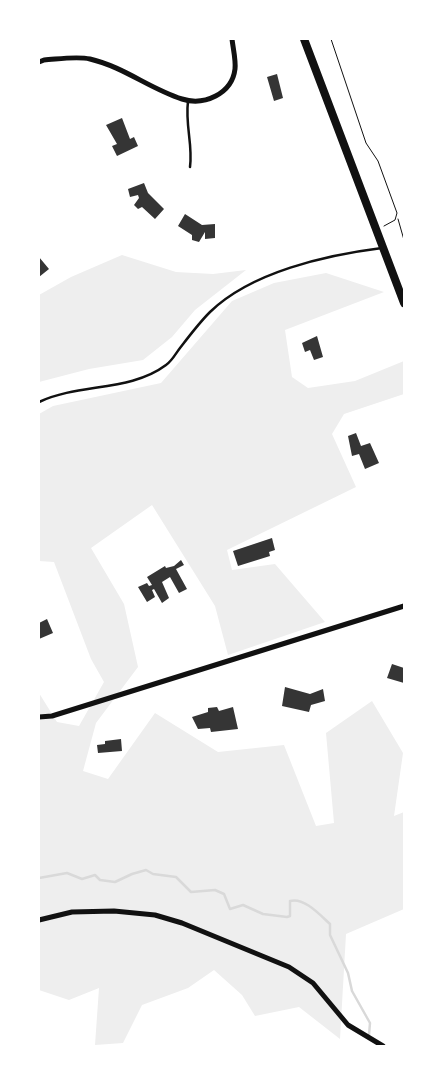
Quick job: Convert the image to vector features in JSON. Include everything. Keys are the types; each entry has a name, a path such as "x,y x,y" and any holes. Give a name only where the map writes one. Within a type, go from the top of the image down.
{"main road":[{"path":"304,39 404,303"}],"street":[{"path":"39,62 44,60 88,59 124,70 183,100 201,100 218,96 230,84 235,69 232,39"},
{"path":"39,717 70,710 404,606"},
{"path":"39,920 72,912 114,911 155,915 182,923 289,967 314,983 348,1025 383,1046"}],"lane":[{"path":"188,100 186,122 192,152 190,167"},
{"path":"39,402 58,393 138,379 167,365 211,312 234,292 261,278 351,252 384,248"}],"path":[{"path":"331,39 366,143 380,165 404,240"},
{"path":"376,229 397,218"}],"shaded area":[{"path":"122,255 176,272 213,274 246,270 195,310 172,337 143,360 89,369 39,382 39,295 71,277"},
{"path":"326,273 384,292 285,330 292,377 308,388 355,381 404,361 404,394 344,414 332,434 356,487 227,550 232,570 275,564 325,622 228,655 215,606 152,505 91,548 124,604 138,667 96,723 83,771 108,779 155,713 218,752 284,745 316,826 334,823 326,733 372,701 403,753 394,816 404,812 404,909 346,934 340,1039 299,1007 255,1016 242,995 214,970 188,988 142,1005 123,1043 95,1045 99,988 69,1000 39,990 39,693 57,722 79,726 104,682 91,659 54,562 39,561 39,414 53,406 161,383 232,301 274,283"}],"building":[{"path":"277,74 283,98 274,101 267,77"},
{"path":"122,118 130,139 134,137 138,146 117,156 112,146 117,144 106,125"},
{"path":"144,183 148,193 164,209 155,219 142,207 138,209 134,205 139,198 138,195 130,197 128,189"},
{"path":"185,214 202,225 215,224 215,238 205,239 205,232 199,242 192,240 192,235 178,226"},
{"path":"39,257 49,269 39,277"},
{"path":"317,336 323,357 314,360 310,350 305,352 302,343"},
{"path":"356,433 361,446 370,443 379,463 365,469 359,454 352,456 348,436"},
{"path":"272,538 275,550 269,552 270,556 238,566 233,551"},
{"path":"181,560 184,565 176,569 187,589 179,593 170,577 162,582 169,598 162,603 154,589 152,590 155,597 147,602 138,587 147,583 149,586 152,585 147,577 165,566 166,568 174,566"},
{"path":"47,619 53,633 39,639 39,623"},
{"path":"392,664 404,668 404,683 387,678"},
{"path":"285,687 310,694 323,689 325,701 311,705 309,712 282,706"},
{"path":"217,707 219,711 233,707 238,729 211,732 210,728 198,729 192,717 208,712 208,708"},
{"path":"121,739 122,751 98,753 97,745 105,744 105,741"}],"waterway":[{"path":"39,878 67,873 82,879 95,875 100,880 115,882 146,870 153,874 176,877 191,892 215,890 224,894 230,909 243,905 263,914 287,917 290,916 290,901 295,900 306,904 330,924 330,935 348,973 352,991 370,1023 369,1035"}]}
